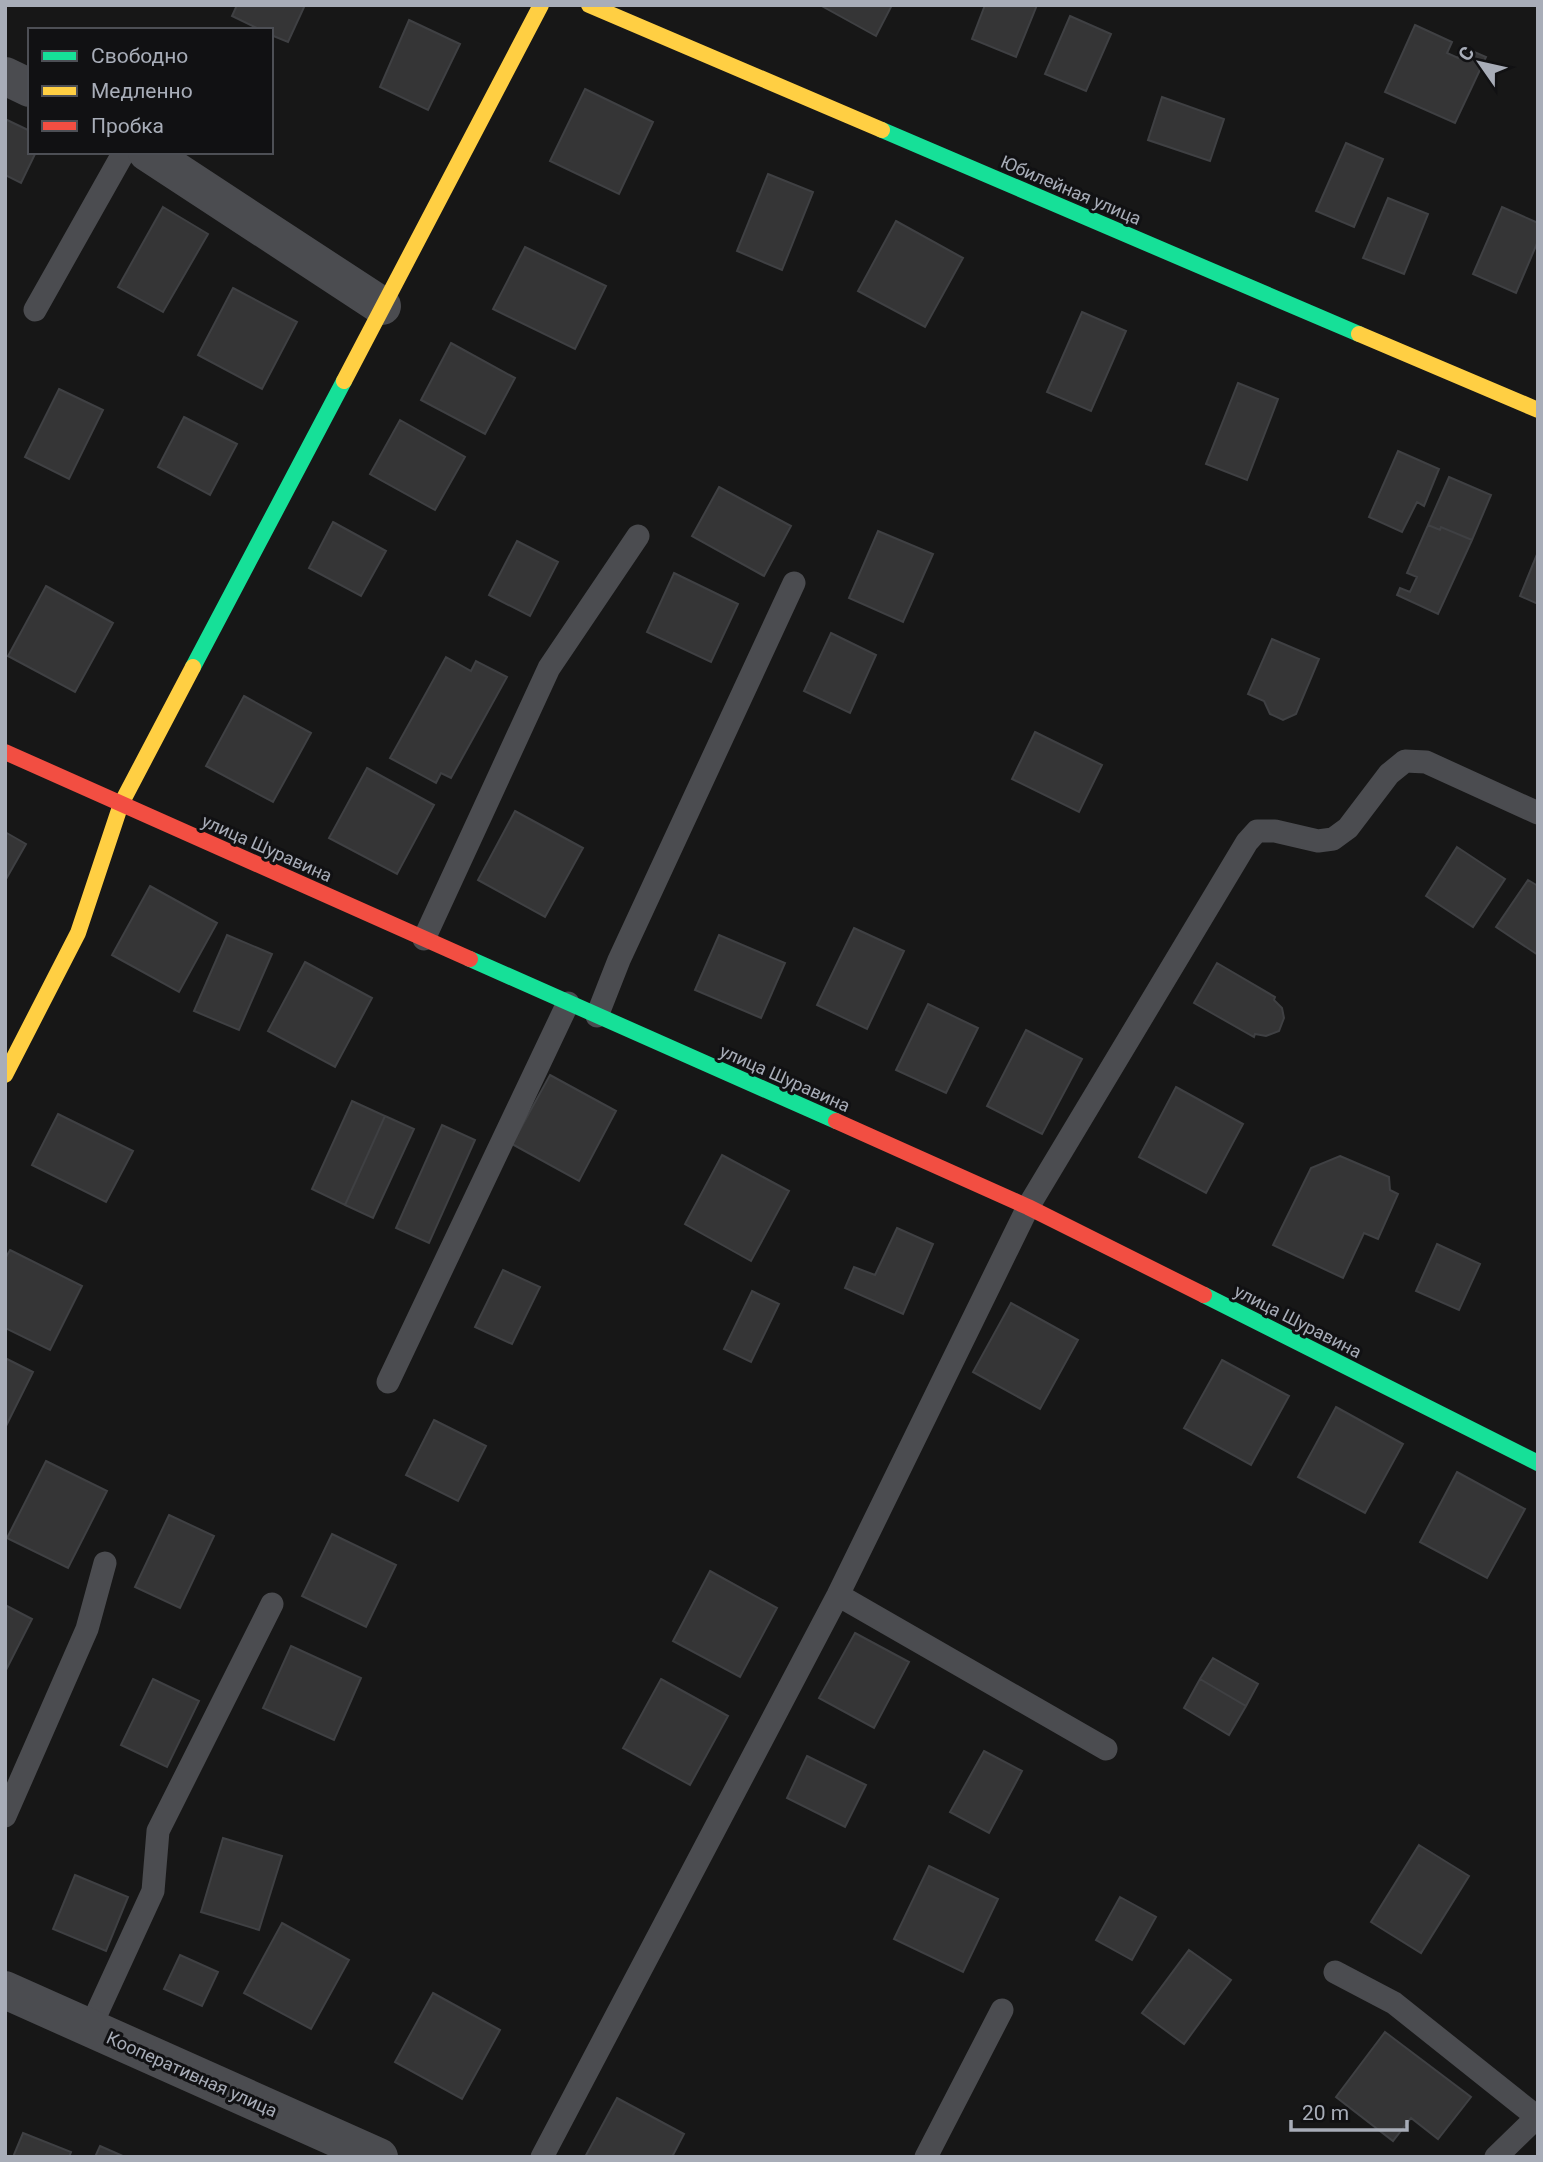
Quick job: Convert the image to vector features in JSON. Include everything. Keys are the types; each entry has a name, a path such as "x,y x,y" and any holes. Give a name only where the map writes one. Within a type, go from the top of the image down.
{"street":[{"path":"5,1075 78,933 121,804 541,5"},
{"name":"Юбилейная улица","path":"589,5 1538,410"},
{"path":"5,76 28,87"},
{"path":"150,154 382,306"},
{"name":"улица Шуравина","path":"5,752 1028,1207 1538,1463"},
{"name":"Кооперативная улица","path":"5,1990 379,2157"}],"lane":[{"path":"35,310 123,154"},
{"path":"424,939 549,668 638,536"},
{"path":"597,1016 619,960 794,583"},
{"path":"542,2157 838,1595 1028,1207 1240,854 1257,831 1275,831 1318,841 1333,839 1348,828 1389,774 1405,761 1426,762 1538,813"},
{"path":"388,1382 568,1003"},
{"path":"5,1816 88,1629 105,1563"},
{"path":"838,1595 1106,1749"},
{"path":"90,2028 153,1891 158,1831 272,1604"},
{"path":"1335,1972 1394,2003 1537,2117 1496,2157"},
{"path":"926,2157 1002,2010"}],"building":[{"path":"237,5 305,5 288,42 273,36 273,28 257,28 232,16"},
{"path":"820,5 892,5 876,36"},
{"path":"985,5 1037,5 1016,57 972,39"},
{"path":"1070,16 1111,34 1086,91 1045,74"},
{"path":"409,20 460,44 428,110 380,87"},
{"path":"1415,25 1452,42 1447,53 1458,58 1463,47 1486,57 1455,123 1385,92"},
{"path":"585,89 653,122 619,194 550,161"},
{"path":"1162,97 1224,119 1210,161 1148,140"},
{"path":"5,119 28,130 28,154 35,154 21,183 5,175"},
{"path":"1346,143 1383,159 1354,227 1316,211"},
{"path":"768,174 813,192 782,270 737,251"},
{"path":"1388,198 1428,214 1404,274 1363,258"},
{"path":"163,207 208,234 163,312 118,287"},
{"path":"1502,207 1538,223 1538,241 1516,293 1473,274"},
{"path":"896,221 963,258 925,327 858,291"},
{"path":"525,247 606,286 575,349 493,309"},
{"path":"233,288 297,322 262,389 198,355"},
{"path":"1082,312 1126,331 1091,411 1047,392"},
{"path":"451,343 515,378 485,434 421,400"},
{"path":"1238,383 1278,399 1247,480 1206,464"},
{"path":"59,389 103,410 69,479 25,457"},
{"path":"184,417 237,444 210,495 158,467"},
{"path":"400,420 465,457 435,510 370,474"},
{"path":"1398,451 1439,469 1424,506 1417,502 1402,532 1369,517"},
{"path":"1449,477 1491,495 1472,540 1441,527 1440,530 1428,525"},
{"path":"719,487 791,526 764,576 692,536"},
{"path":"333,522 386,551 361,596 309,568"},
{"path":"1428,525 1440,530 1441,527 1472,540 1438,614 1397,595 1400,588 1410,592 1417,577 1407,573"},
{"path":"878,531 933,554 903,622 849,598"},
{"path":"517,541 558,562 530,616 489,595"},
{"path":"1538,552 1538,604 1520,596"},
{"path":"674,573 738,604 711,662 647,632"},
{"path":"46,586 113,623 75,692 8,656"},
{"path":"831,633 876,655 850,713 804,691"},
{"path":"1272,639 1319,659 1296,714 1283,720 1270,714 1264,701 1248,694"},
{"path":"446,657 471,671 476,661 507,677 451,778 441,773 436,783 390,758"},
{"path":"244,696 311,733 273,802 206,766"},
{"path":"1035,732 1102,765 1079,812 1012,779"},
{"path":"367,768 434,805 397,874 329,838"},
{"path":"515,811 583,848 545,917 478,880"},
{"path":"5,832 26,844 5,881"},
{"path":"1457,847 1505,879 1473,927 1426,896"},
{"path":"1528,880 1538,886 1538,955 1496,927"},
{"path":"150,886 217,923 179,992 112,955"},
{"path":"854,928 904,951 867,1029 817,1005"},
{"path":"227,935 272,954 239,1030 194,1011"},
{"path":"719,935 785,963 761,1018 695,990"},
{"path":"305,962 372,998 335,1067 268,1031"},
{"path":"1217,963 1275,997 1274,1000 1282,1008 1284,1018 1279,1031 1266,1036 1255,1034 1254,1037 1194,1003"},
{"path":"928,1004 978,1028 946,1093 896,1070"},
{"path":"1026,1030 1082,1059 1042,1134 987,1106"},
{"path":"550,1075 616,1111 579,1181 512,1144"},
{"path":"1176,1087 1243,1124 1206,1193 1139,1157"},
{"path":"352,1101 385,1116 345,1205 312,1189"},
{"path":"58,1114 133,1151 106,1202 32,1165"},
{"path":"385,1116 414,1129 373,1218 345,1205"},
{"path":"442,1125 475,1140 429,1243 396,1228"},
{"path":"722,1155 789,1191 751,1261 685,1224"},
{"path":"1340,1156 1389,1177 1390,1190 1398,1194 1378,1239 1364,1233 1343,1278 1273,1245 1311,1168"},
{"path":"897,1228 933,1244 903,1314 845,1288 854,1267 875,1275"},
{"path":"1437,1244 1480,1264 1459,1310 1416,1291"},
{"path":"10,1250 82,1286 50,1350 5,1328 5,1259"},
{"path":"503,1270 540,1287 512,1344 475,1327"},
{"path":"752,1291 779,1304 751,1362 724,1349"},
{"path":"1011,1303 1078,1340 1040,1409 973,1372"},
{"path":"5,1358 33,1372 5,1428"},
{"path":"1222,1360 1289,1396 1251,1465 1184,1428"},
{"path":"1336,1407 1403,1444 1365,1513 1298,1477"},
{"path":"434,1420 486,1446 458,1501 406,1475"},
{"path":"46,1461 107,1491 68,1568 7,1538"},
{"path":"1457,1472 1525,1509 1487,1578 1420,1542"},
{"path":"169,1515 214,1536 180,1608 135,1587"},
{"path":"332,1534 396,1565 366,1627 302,1596"},
{"path":"710,1571 777,1608 740,1677 673,1641"},
{"path":"5,1605 32,1619 5,1672"},
{"path":"855,1633 909,1662 874,1728 819,1698"},
{"path":"291,1646 361,1678 334,1740 263,1708"},
{"path":"1213,1658 1258,1684 1246,1706 1200,1679"},
{"path":"153,1679 199,1701 167,1767 121,1745"},
{"path":"661,1679 728,1716 690,1785 623,1748"},
{"path":"1200,1679 1246,1706 1229,1735 1184,1708"},
{"path":"984,1751 1022,1771 989,1833 950,1812"},
{"path":"807,1756 866,1785 845,1827 787,1798"},
{"path":"223,1838 282,1856 259,1930 201,1912"},
{"path":"1419,1845 1469,1876 1421,1953 1371,1922"},
{"path":"929,1866 998,1899 963,1972 894,1939"},
{"path":"75,1875 128,1897 106,1951 53,1929"},
{"path":"1120,1897 1156,1917 1132,1960 1096,1940"},
{"path":"282,1923 349,1960 311,2029 244,1993"},
{"path":"1189,1950 1231,1980 1184,2044 1142,2013"},
{"path":"180,1955 218,1972 202,2006 164,1989"},
{"path":"433,1993 500,2030 462,2099 395,2062"},
{"path":"1385,2032 1471,2097 1438,2139 1411,2118 1393,2141 1336,2097"},
{"path":"617,2098 684,2134 672,2157 585,2157"},
{"path":"23,2133 71,2152 69,2157 13,2157"},
{"path":"100,2146 125,2157 95,2157"}],"traffic: fast":[{"path":"882,130 1359,334"},
{"path":"193,667 344,381"},
{"path":"470,959 836,1121"},
{"path":"1204,1295 1538,1463"}],"traffic: slow":[{"path":"344,381 541,5"},
{"path":"589,5 882,130"},
{"path":"1359,334 1538,410"},
{"path":"5,1075 78,933 121,804 193,667"}],"traffic: jam":[{"path":"5,752 470,959"},
{"path":"836,1121 1028,1207 1204,1295"}]}
